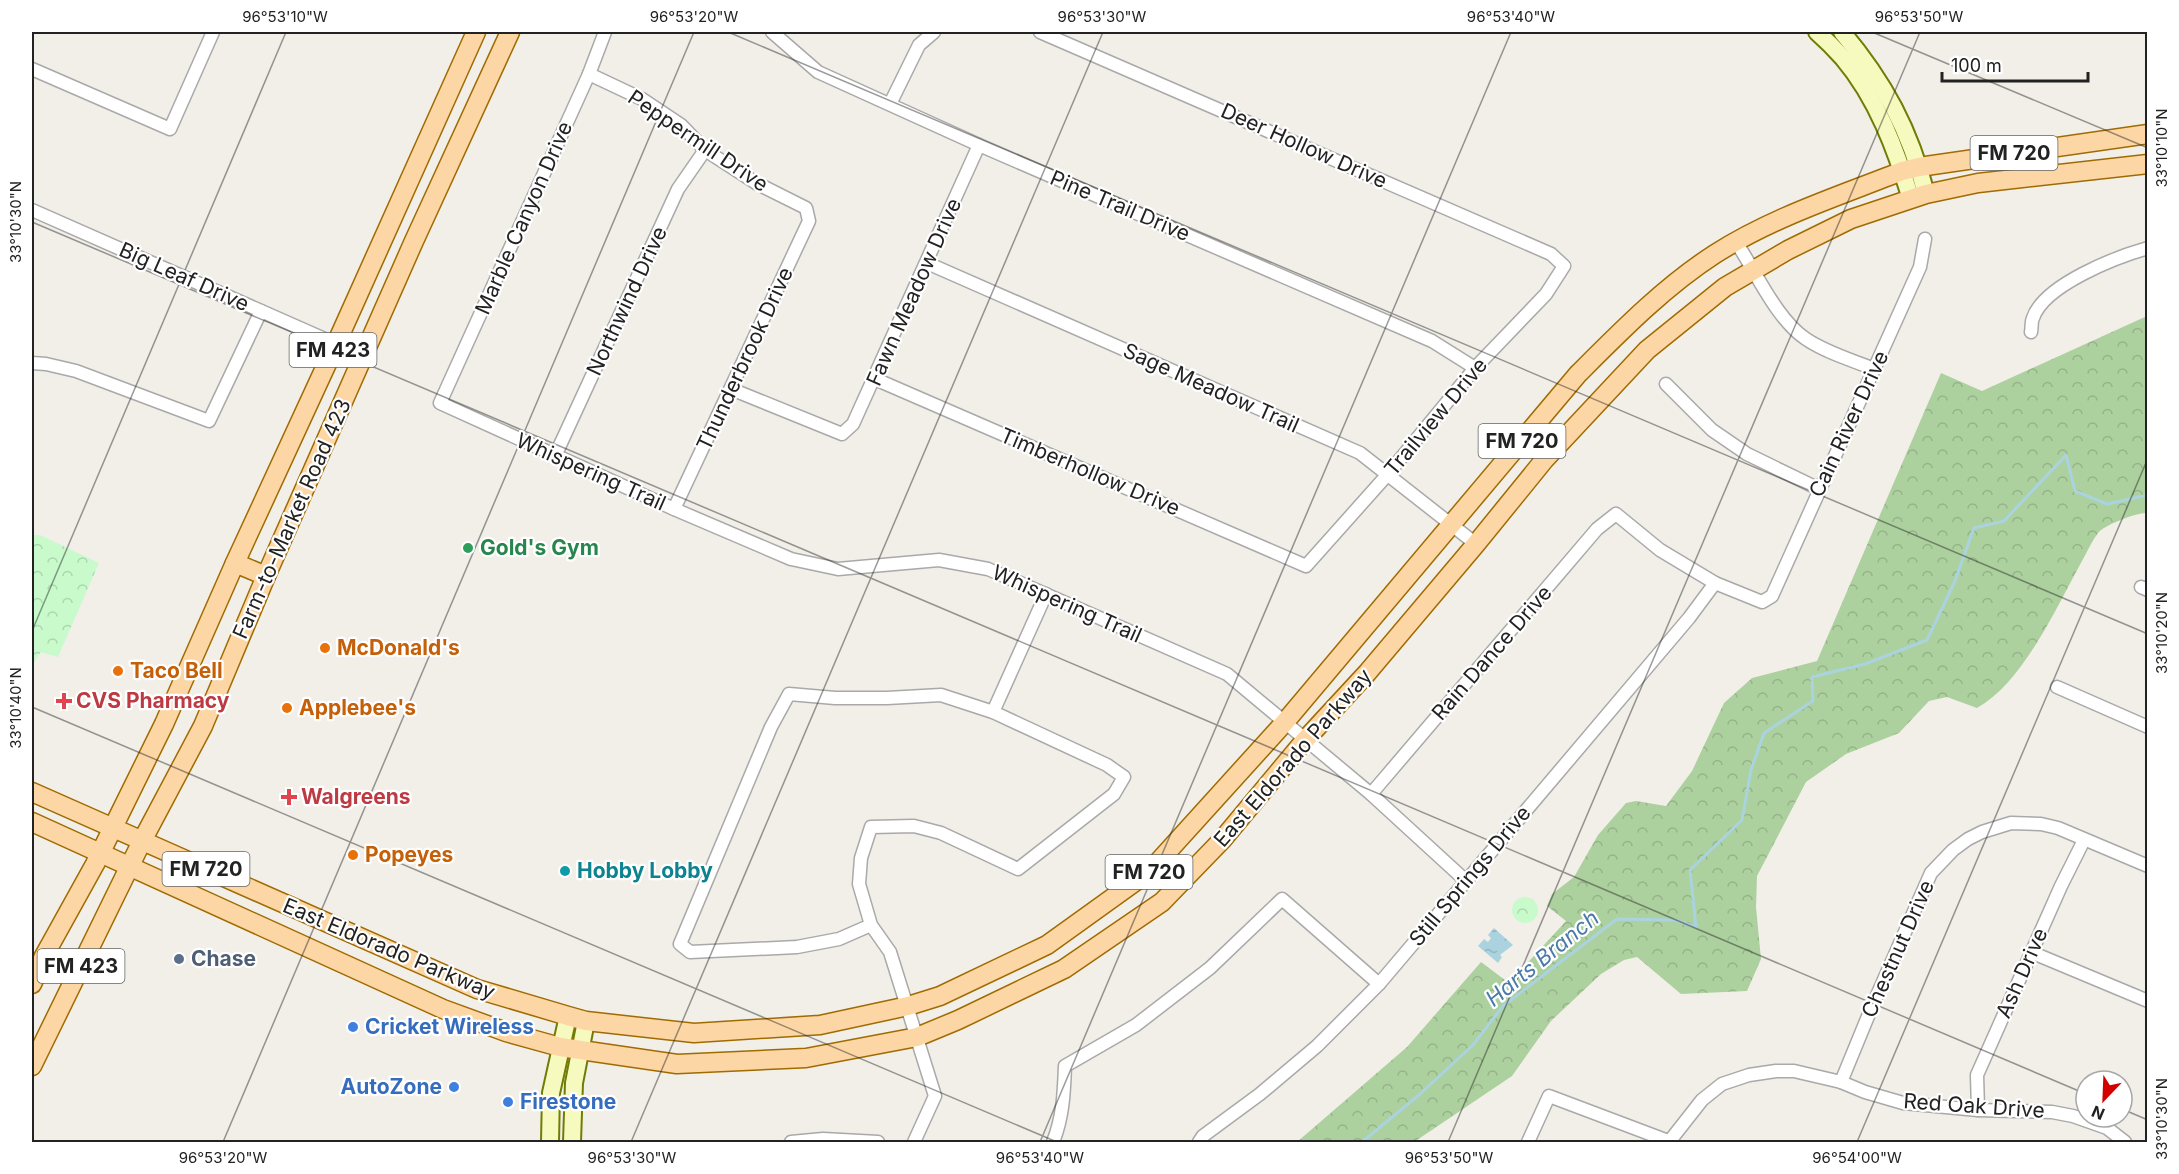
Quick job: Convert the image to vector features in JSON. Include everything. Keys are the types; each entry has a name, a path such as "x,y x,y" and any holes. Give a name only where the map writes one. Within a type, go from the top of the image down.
{"main road":[{"name":"Farm-to-Market Road 423","path":"32,984 44,956 113,828 164,724 234,563 336,344 476,32"},
{"name":"Farm-to-Market Road 423","path":"32,1066 142,841 203,726 266,576 414,241 510,32"},
{"path":"1817,32 1844,59 1869,95 1892,142 1911,169"},
{"path":"1842,32 1885,89 1905,131 1918,197"},
{"name":"East Eldorado Parkway","path":"32,792 477,989 568,1016 694,1033 820,1025 908,1006 949,992 1047,945 1150,871 1285,722 1578,374 1630,321 1715,254 1799,211 1911,169 2148,134"},
{"path":"2091,141 2094,170"},
{"name":"East Eldorado Parkway","path":"32,822 443,1009 506,1032 560,1047 677,1064 806,1058 917,1037 1064,969 1162,902 1222,840 1306,739 1367,673 1545,459 1647,350 1725,287 1788,250 1851,219 1918,197 1978,183 2148,164"},
{"path":"388,229 414,241"},
{"path":"234,563 266,576"},
{"path":"348,966 362,939"},
{"path":"550,1143 551,1093 568,1016"},
{"path":"572,1143 574,1083 586,1020"}],"street":[{"path":"32,69 170,129 213,32"},
{"name":"Marble Canyon Drive","path":"440,403 589,74 605,32"},
{"name":"Pine Trail Drive","path":"772,32 818,72 979,145 1432,341 1475,368"},
{"path":"890,104 919,45 934,32"},
{"name":"Deer Hollow Drive","path":"1041,32 1551,254 1564,266"},
{"name":"Peppermill Drive","path":"589,74 642,99 681,125 705,150 756,183 806,208"},
{"name":"Fawn Meadow Drive","path":"731,389 842,434 853,424 979,145"},
{"name":"Northwind Drive","path":"555,456 678,189 705,150"},
{"name":"Thunderbrook Drive","path":"674,509 809,221 806,208"},
{"name":"Big Leaf Drive","path":"32,210 336,344"},
{"name":"Cain River Drive","path":"1715,583 1762,602 1772,596 1920,267 1925,239"},
{"path":"1736,242 1780,313 1804,338 1874,369"},
{"path":"2031,332 2032,317 2046,297 2101,265 2148,248"},
{"name":"Sage Meadow Trail","path":"927,263 1360,453 1476,544"},
{"name":"Trailview Drive","path":"1306,566 1388,474 1475,368 1546,294 1564,266"},
{"path":"32,363 76,371 209,421 261,311"},
{"name":"Timberhollow Drive","path":"875,379 1306,566"},
{"path":"1666,384 1712,430 1747,454 1819,489"},
{"name":"Whispering Trail","path":"440,403 674,509 791,559 838,569 939,560 988,569 1227,674 1371,794 1466,881"},
{"name":"Rain Dance Drive","path":"1371,794 1597,529 1616,514 1660,550 1715,583"},
{"name":"Still Springs Drive","path":"1198,1143 1203,1136 1260,1094 1317,1046 1379,984 1689,618 1715,583"},
{"path":"993,712 1046,594"},
{"path":"2057,687 2148,727"},
{"path":"871,925 839,939 797,947 690,952 680,944 771,727 789,694 835,698 941,695 993,712 1107,765 1124,777 1114,794 1018,869 941,832 914,826 871,827 861,858 859,884 871,925 890,952 935,1096 914,1143"},
{"name":"Chestnut Drive","path":"1842,1082 1871,1009 1931,873 1941,861 1968,839 1982,832 2011,824 2041,824 2058,828 2148,866"},
{"name":"Ash Drive","path":"1978,1110 1977,1075 2061,886 2084,840"},
{"path":"1053,1143 1064,1099 1065,1066 1136,1025 1210,968 1282,899 1379,984"},
{"path":"2033,953 2148,1001"},
{"name":"Red Oak Drive","path":"1670,1142 1702,1100 1722,1084 1736,1078 1761,1073 1794,1071 1842,1082 1865,1092 1903,1102 1978,1110 2052,1112 2073,1116 2106,1128 2125,1143"},
{"path":"1528,1143 1549,1096 1670,1142"},
{"path":"790,1143 823,1139 878,1143"}],"green space":[{"path":"2147,316 2147,513 2121,520 2098,533 2037,642 2009,681 1994,696 1977,708 1947,697 1929,701 1899,733 1846,754 1806,782 1757,876 1756,907 1761,959 1747,991 1681,994 1637,957 1624,960 1601,974 1551,1021 1512,1076 1417,1140 1409,1142 1297,1142 1407,1047 1481,962 1509,983 1566,921 1547,906 1552,894 1574,877 1598,835 1626,803 1636,801 1666,806 1692,771 1724,703 1752,678 1817,661 1941,373 1982,391"},
{"path":"32,535 40,535 99,563 58,657 41,652 32,665"},
{"path":"1525,897 1534,901 1538,910 1534,919 1525,923 1516,919 1512,910 1516,901"}],"water":[{"path":"1494,928 1513,945 1500,955 1502,957 1498,963 1478,946 1484,939 1488,942 1491,938 1488,935"}],"waterway":[{"name":"Harts Branch","path":"1362,1142 1420,1094 1473,1045 1503,1006 1617,919 1675,920 1696,927 1690,870 1742,820 1751,770 1764,733 1813,701 1812,677 1865,664 1927,640 1955,581 1974,528 2004,521 2066,455 2075,491 2107,504 2148,495"}],"place":[{"name":"Gold's Gym","path":"468,548"},
{"name":"McDonald's","path":"325,648"},
{"name":"Taco Bell","path":"118,671"},
{"name":"CVS Pharmacy","path":"64,701"},
{"name":"Applebee's","path":"287,708"},
{"name":"Walgreens","path":"289,797"},
{"name":"Popeyes","path":"353,855"},
{"name":"Hobby Lobby","path":"565,871"},
{"name":"Chase","path":"179,959"},
{"name":"Cricket Wireless","path":"353,1027"},
{"name":"AutoZone","path":"454,1087"},
{"name":"Firestone","path":"508,1102"}]}
